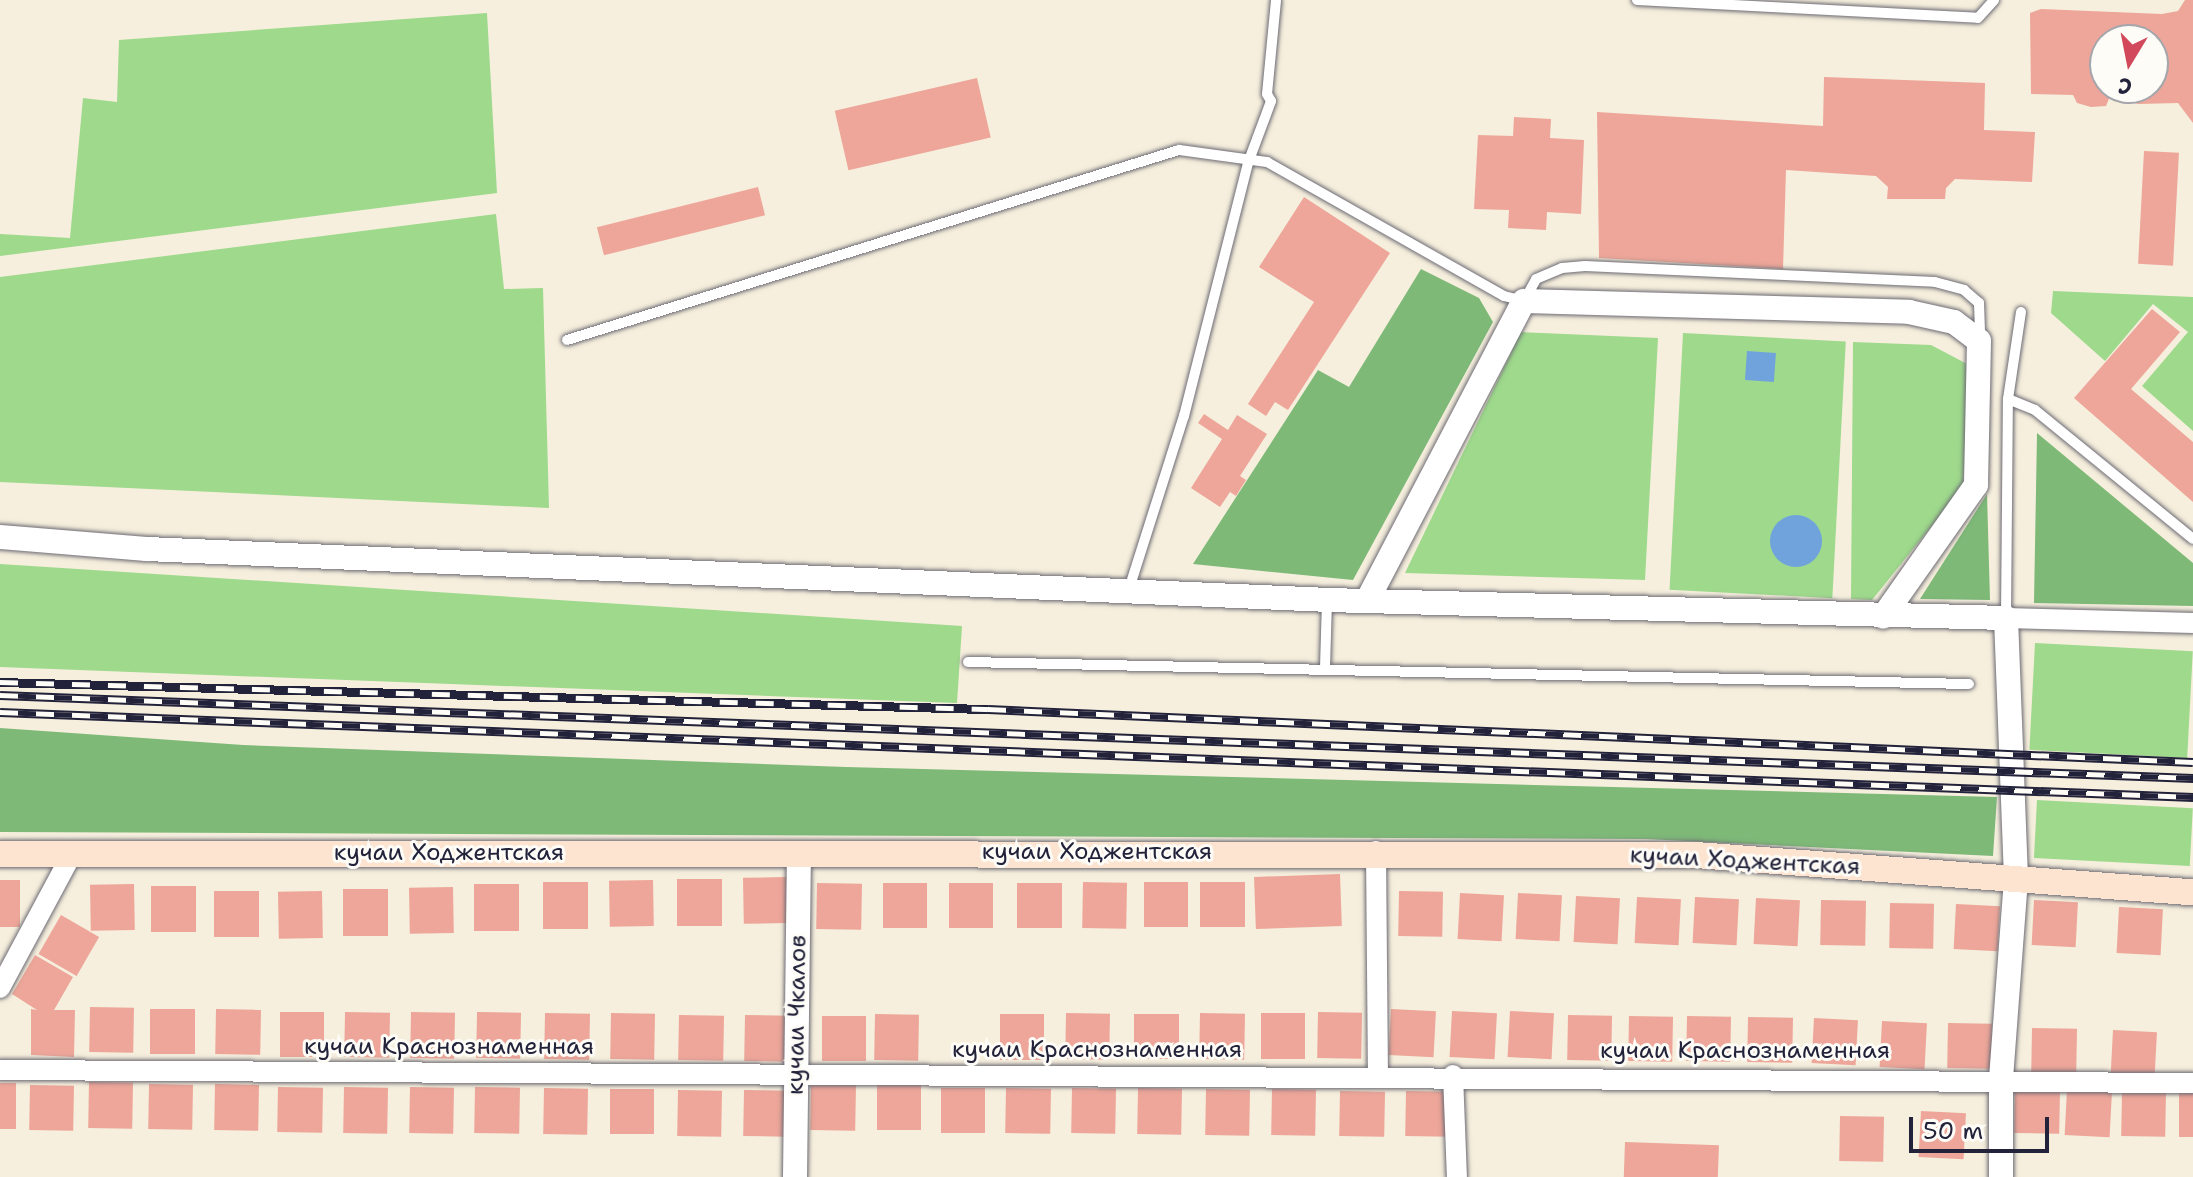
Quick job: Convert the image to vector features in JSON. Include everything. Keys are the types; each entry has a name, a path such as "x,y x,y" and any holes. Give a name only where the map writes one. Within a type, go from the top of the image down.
{"main road":[{"name":"кучаи Ходжентская","path":"0,854 1376,851 1696,855 2193,892"}],"street":[{"path":"1368,599 1524,301 1909,312 1954,322 1979,341 1976,485 1883,617"},
{"path":"0,537 147,549 1327,600 2193,623"},
{"path":"2001,1177 2001,1078 2016,879 2006,618"},
{"path":"1376,851 1378,1075"},
{"name":"кучаи Чкалов","path":"795,1177 799,853"},
{"path":"0,988 72,854"},
{"name":"кучаи Краснознаменная","path":"0,1070 796,1076 2001,1078 2193,1083"},
{"path":"1453,1075 1457,1177"}],"lane":[{"path":"1128,591 1184,416 1248,163 1271,101 1267,94 1276,0"},
{"path":"1637,0 1978,18 1994,0"},
{"path":"567,340 1179,150 1248,163 1267,162 1504,296 1524,301 1536,279 1562,268 1585,266 1935,282 1964,290 1979,303 1979,341"},
{"path":"2006,618 2008,399 2021,312"},
{"path":"2008,399 2035,410 2193,539"},
{"path":"1325,668 1327,600"},
{"path":"968,662 1969,684"}],"green space":[{"path":"487,13 497,193 0,256 0,234 70,238 83,98 117,102 119,40"},
{"path":"496,214 504,289 543,288 549,508 0,482 0,277"},
{"path":"1421,269 1479,298 1493,322 1353,580 1193,564 1318,370 1349,387"},
{"path":"2053,291 2193,297 2193,431 2142,386 2188,332 2153,304 2105,361 2051,313"},
{"path":"1521,332 1658,338 1645,580 1405,573"},
{"path":"1683,333 1846,342 1832,598 1670,590"},
{"path":"1853,342 1931,345 1969,365 1963,487 1872,600 1851,599"},
{"path":"2037,433 2193,563 2193,606 2034,603"},
{"path":"1987,494 1990,600 1920,599"},
{"path":"0,564 962,626 957,703 0,667"},
{"path":"2035,643 2193,651 2187,758 2029,750"},
{"path":"0,728 243,745 846,767 1997,797 1993,856 1645,839 0,832"},
{"path":"2037,800 2193,808 2190,866 2034,858"}],"water":[{"path":"1747,351 1776,353 1774,382 1745,380"},
{"path":"1796,515 1814,523 1822,541 1814,559 1796,567 1778,559 1770,541 1778,523"}],"building":[{"path":"2185,0 2193,0 2193,123 2178,103 2169,103 2169,24 2089,24 2089,104 2106,106 2091,107 2077,103 2073,95 2031,94 2030,13 2041,9 2162,14 2178,11"},
{"path":"1824,77 1985,83 1984,130 2035,132 2032,182 1955,179 1946,188 1945,199 1887,199 1888,187 1876,176 1786,170 1783,269 1599,258 1597,112 1823,126"},
{"path":"977,78 991,137 848,170 835,111"},
{"path":"1514,117 1551,119 1550,138 1584,140 1581,214 1547,212 1546,230 1508,228 1509,210 1474,209 1478,135 1513,136"},
{"path":"2144,151 2179,153 2173,266 2138,264"},
{"path":"758,187 765,215 604,255 597,227"},
{"path":"1304,197 1390,253 1288,410 1275,402 1266,416 1248,404 1314,302 1259,267"},
{"path":"2152,309 2180,332 2131,389 2193,442 2193,502 2074,398"},
{"path":"1204,414 1228,430 1237,415 1267,434 1240,476 1246,480 1236,496 1230,492 1220,507 1191,488 1222,439 1198,423"},
{"path":"1340,874 1342,926 1256,929 1254,877"},
{"path":"787,877 788,923 744,924 743,878"},
{"path":"677,879 722,879 722,926 677,926"},
{"path":"0,880 20,880 20,927 0,927"},
{"path":"653,880 654,926 610,927 609,881"},
{"path":"543,882 588,882 588,929 543,929"},
{"path":"1083,882 1127,883 1126,929 1082,928"},
{"path":"1144,882 1188,882 1188,927 1144,927"},
{"path":"1200,882 1245,882 1245,927 1200,927"},
{"path":"817,883 862,884 861,930 816,929"},
{"path":"883,883 927,883 927,928 883,928"},
{"path":"949,883 993,883 993,928 949,928"},
{"path":"1017,883 1062,883 1062,928 1017,928"},
{"path":"134,884 135,930 91,931 90,885"},
{"path":"474,884 519,884 519,931 474,931"},
{"path":"151,886 196,886 196,932 151,932"},
{"path":"453,887 454,933 410,934 409,888"},
{"path":"343,889 388,889 388,936 343,936"},
{"path":"214,891 259,891 259,937 214,937"},
{"path":"322,891 323,938 279,939 278,892"},
{"path":"1399,891 1443,892 1442,937 1398,936"},
{"path":"1460,893 1504,895 1502,941 1458,939"},
{"path":"1518,893 1562,895 1560,941 1516,939"},
{"path":"1576,896 1620,898 1618,944 1574,942"},
{"path":"1637,897 1681,899 1679,945 1635,943"},
{"path":"1695,897 1739,899 1737,945 1693,943"},
{"path":"1756,898 1800,900 1798,946 1754,944"},
{"path":"1821,900 1866,901 1865,946 1820,945"},
{"path":"2034,900 2078,902 2076,947 2032,945"},
{"path":"1890,903 1934,904 1933,949 1889,948"},
{"path":"1956,904 2000,906 1998,951 1954,949"},
{"path":"2119,907 2163,909 2161,955 2117,953"},
{"path":"61,915 99,937 77,976 38,954"},
{"path":"35,955 73,977 54,1010 75,1010 74,1057 31,1055 31,1009 37,1010 12,994"},
{"path":"90,1007 134,1008 133,1053 89,1052"},
{"path":"150,1009 195,1009 195,1054 150,1054"},
{"path":"216,1009 261,1010 260,1055 215,1054"},
{"path":"1391,1009 1436,1011 1434,1057 1389,1055"},
{"path":"1452,1011 1497,1013 1495,1059 1450,1057"},
{"path":"1510,1011 1554,1013 1552,1059 1508,1057"},
{"path":"280,1012 324,1012 324,1057 280,1057"},
{"path":"345,1012 390,1013 389,1058 344,1057"},
{"path":"411,1012 455,1013 454,1059 410,1058"},
{"path":"477,1012 521,1013 520,1059 476,1058"},
{"path":"1318,1012 1362,1013 1361,1059 1317,1058"},
{"path":"545,1013 590,1014 589,1060 544,1059"},
{"path":"611,1013 655,1014 654,1060 610,1059"},
{"path":"1066,1013 1110,1014 1109,1060 1065,1059"},
{"path":"1200,1013 1245,1014 1244,1060 1199,1059"},
{"path":"1261,1013 1305,1013 1305,1059 1261,1059"},
{"path":"875,1014 919,1015 918,1061 874,1060"},
{"path":"1000,1014 1044,1014 1044,1060 1000,1060"},
{"path":"1134,1014 1179,1014 1179,1059 1134,1059"},
{"path":"679,1015 724,1016 723,1061 678,1060"},
{"path":"745,1015 789,1016 788,1062 744,1061"},
{"path":"1568,1015 1612,1016 1611,1061 1567,1060"},
{"path":"822,1016 866,1016 866,1061 822,1061"},
{"path":"1629,1016 1673,1017 1672,1062 1628,1061"},
{"path":"1687,1016 1731,1017 1730,1062 1686,1061"},
{"path":"1748,1017 1793,1018 1792,1063 1747,1062"},
{"path":"1814,1018 1858,1020 1856,1065 1812,1063"},
{"path":"1882,1021 1927,1023 1925,1069 1880,1067"},
{"path":"1948,1023 1992,1024 1991,1069 1947,1068"},
{"path":"2032,1028 2077,1029 2076,1074 2031,1073"},
{"path":"2113,1030 2157,1032 2155,1078 2111,1076"},
{"path":"89,1082 133,1083 132,1129 88,1128"},
{"path":"0,1083 16,1083 16,1129 0,1129"},
{"path":"149,1084 193,1085 192,1130 148,1129"},
{"path":"215,1084 259,1085 258,1131 214,1130"},
{"path":"811,1084 856,1085 855,1131 810,1130"},
{"path":"30,1085 74,1086 73,1131 29,1130"},
{"path":"877,1085 921,1085 921,1130 877,1130"},
{"path":"278,1087 323,1088 322,1133 277,1132"},
{"path":"344,1087 388,1088 387,1134 343,1133"},
{"path":"410,1087 454,1088 453,1134 409,1133"},
{"path":"475,1087 520,1088 519,1134 474,1133"},
{"path":"544,1088 588,1089 587,1135 543,1134"},
{"path":"941,1088 985,1088 985,1133 941,1133"},
{"path":"1006,1088 1051,1089 1050,1134 1005,1133"},
{"path":"1072,1088 1116,1089 1115,1134 1071,1133"},
{"path":"1138,1088 1182,1089 1181,1135 1137,1134"},
{"path":"2015,1088 2060,1089 2059,1134 2014,1133"},
{"path":"610,1089 654,1089 654,1134 610,1134"},
{"path":"1206,1089 1250,1090 1249,1136 1205,1135"},
{"path":"1272,1089 1316,1090 1315,1136 1271,1135"},
{"path":"678,1090 722,1091 721,1137 677,1136"},
{"path":"744,1090 788,1091 787,1137 743,1136"},
{"path":"2067,1090 2112,1092 2110,1137 2065,1135"},
{"path":"1340,1091 1385,1092 1384,1137 1339,1136"},
{"path":"1406,1091 1450,1092 1449,1137 1405,1136"},
{"path":"2122,1091 2166,1092 2165,1137 2121,1136"},
{"path":"2179,1092 2193,1092 2193,1137 2179,1137"},
{"path":"1921,1111 1966,1113 1964,1159 1919,1157"},
{"path":"1840,1116 1884,1117 1883,1162 1839,1161"},
{"path":"1625,1142 1719,1145 1718,1177 1624,1177"}],"railway":[{"path":"0,682 988,709 2193,762"},
{"path":"0,695 2193,778"},
{"path":"0,712 2193,797"}]}
